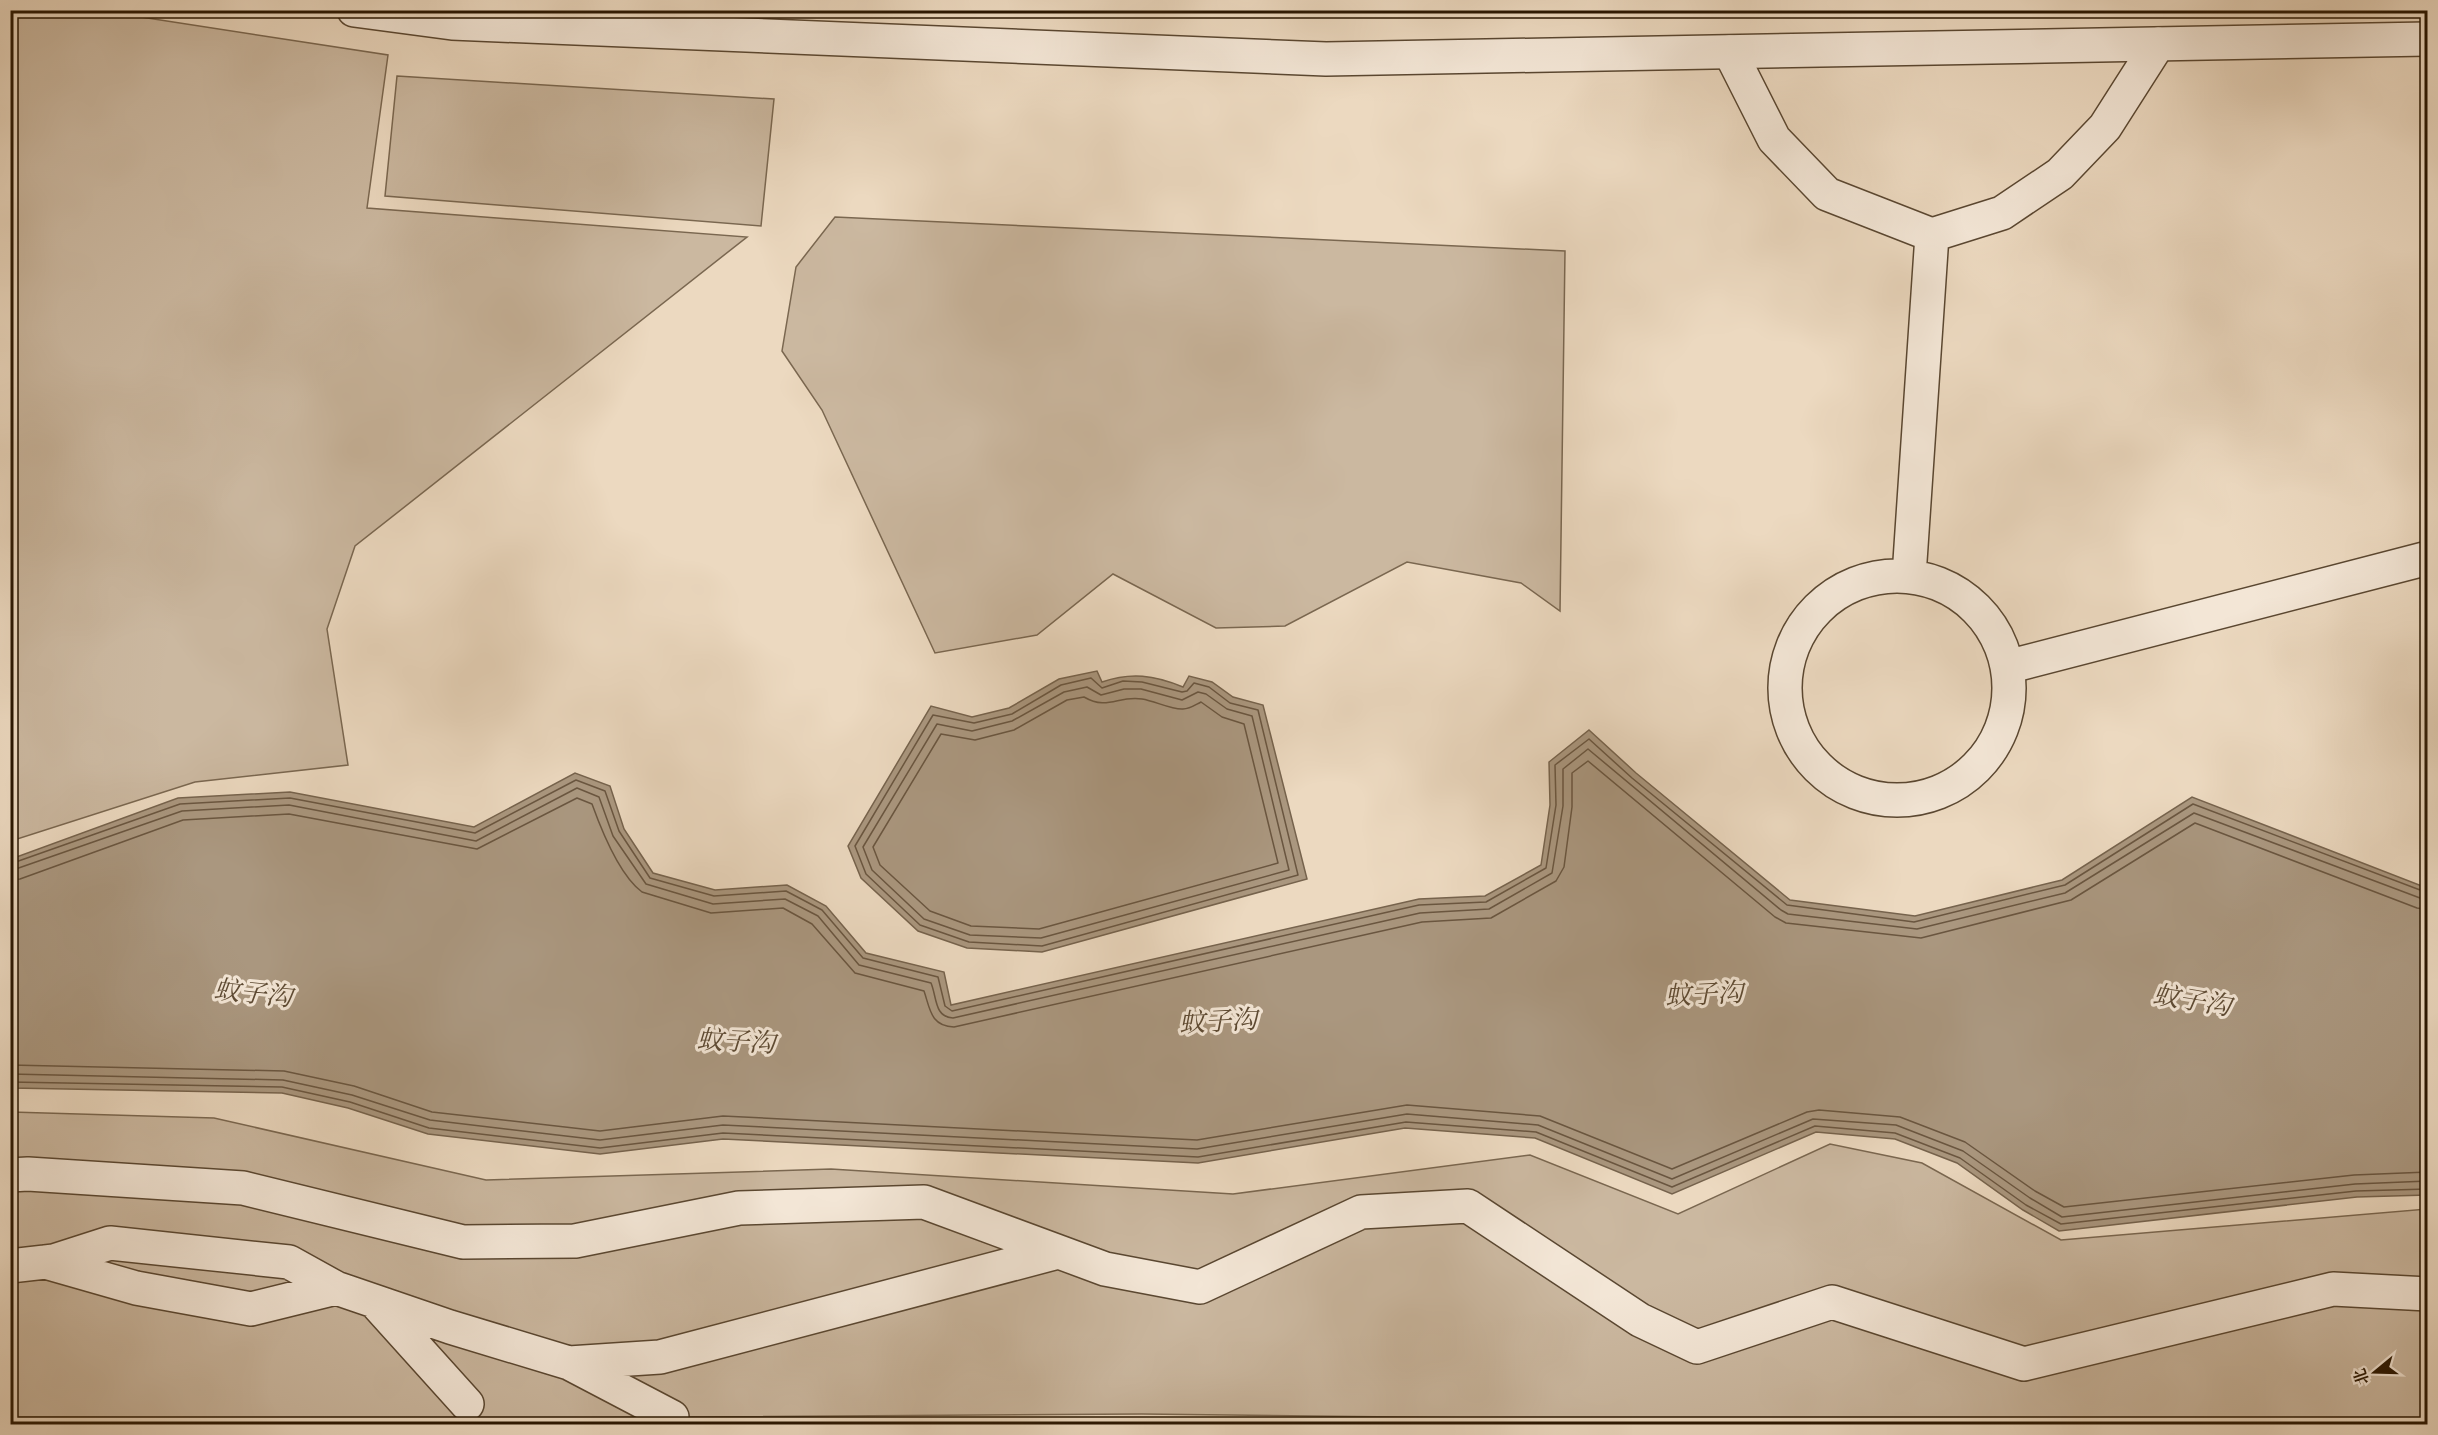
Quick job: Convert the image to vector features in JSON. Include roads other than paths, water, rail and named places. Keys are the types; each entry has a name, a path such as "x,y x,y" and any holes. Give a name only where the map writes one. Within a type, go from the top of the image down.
{"street":[{"path":"354,10 453,17 1326,59 2427,39"},
{"path":"1730,52 1774,139 1827,194 1932,235 2002,213 2060,174 2105,127 2158,44"},
{"path":"1909,576 1932,235"},
{"path":"2007,667 2427,558"},
{"path":"1909,576 1943,585 1973,605 1995,633 2007,667 2008,706 1996,742 1972,772 1939,793 1902,801 1863,796 1829,778 1803,750 1788,714 1785,678 1794,644 1812,613 1840,591 1873,578 1909,576"},
{"path":"10,1175 28,1174 243,1188 464,1242 575,1241 739,1208 924,1202 1105,1269 1200,1287 1361,1212 1468,1206 1640,1320 1697,1347 1832,1302 2024,1364 2333,1289 2427,1294"},
{"path":"10,1266 45,1262 110,1243 289,1262 336,1288 450,1327 569,1363 672,1417"},
{"path":"569,1363 660,1357 1058,1252"},
{"path":"45,1262 136,1288 251,1309 336,1288"},
{"path":"374,1301 467,1404"}],"water":[{"path":"1097,671 1102,682 1123,677 1142,676 1183,687 1189,676 1212,682 1233,697 1263,705 1307,879 1042,952 967,948 918,931 861,878 848,846 931,706 972,717 1009,708 1059,679"},
{"name":"蚊子沟","path":"1589,730 1636,773 1790,900 1915,916 2062,880 2192,797 2427,888 2427,1195 2357,1197 2059,1231 2023,1210 1957,1163 1895,1139 1816,1132 1672,1194 1535,1138 1405,1128 1198,1163 723,1139 600,1154 428,1134 348,1108 282,1093 11,1088 11,859 178,798 290,792 474,827 575,773 610,786 624,829 653,873 715,890 787,885 826,906 866,953 944,972 951,1005 1419,899 1485,896 1541,865 1550,805 1549,762"}]}
